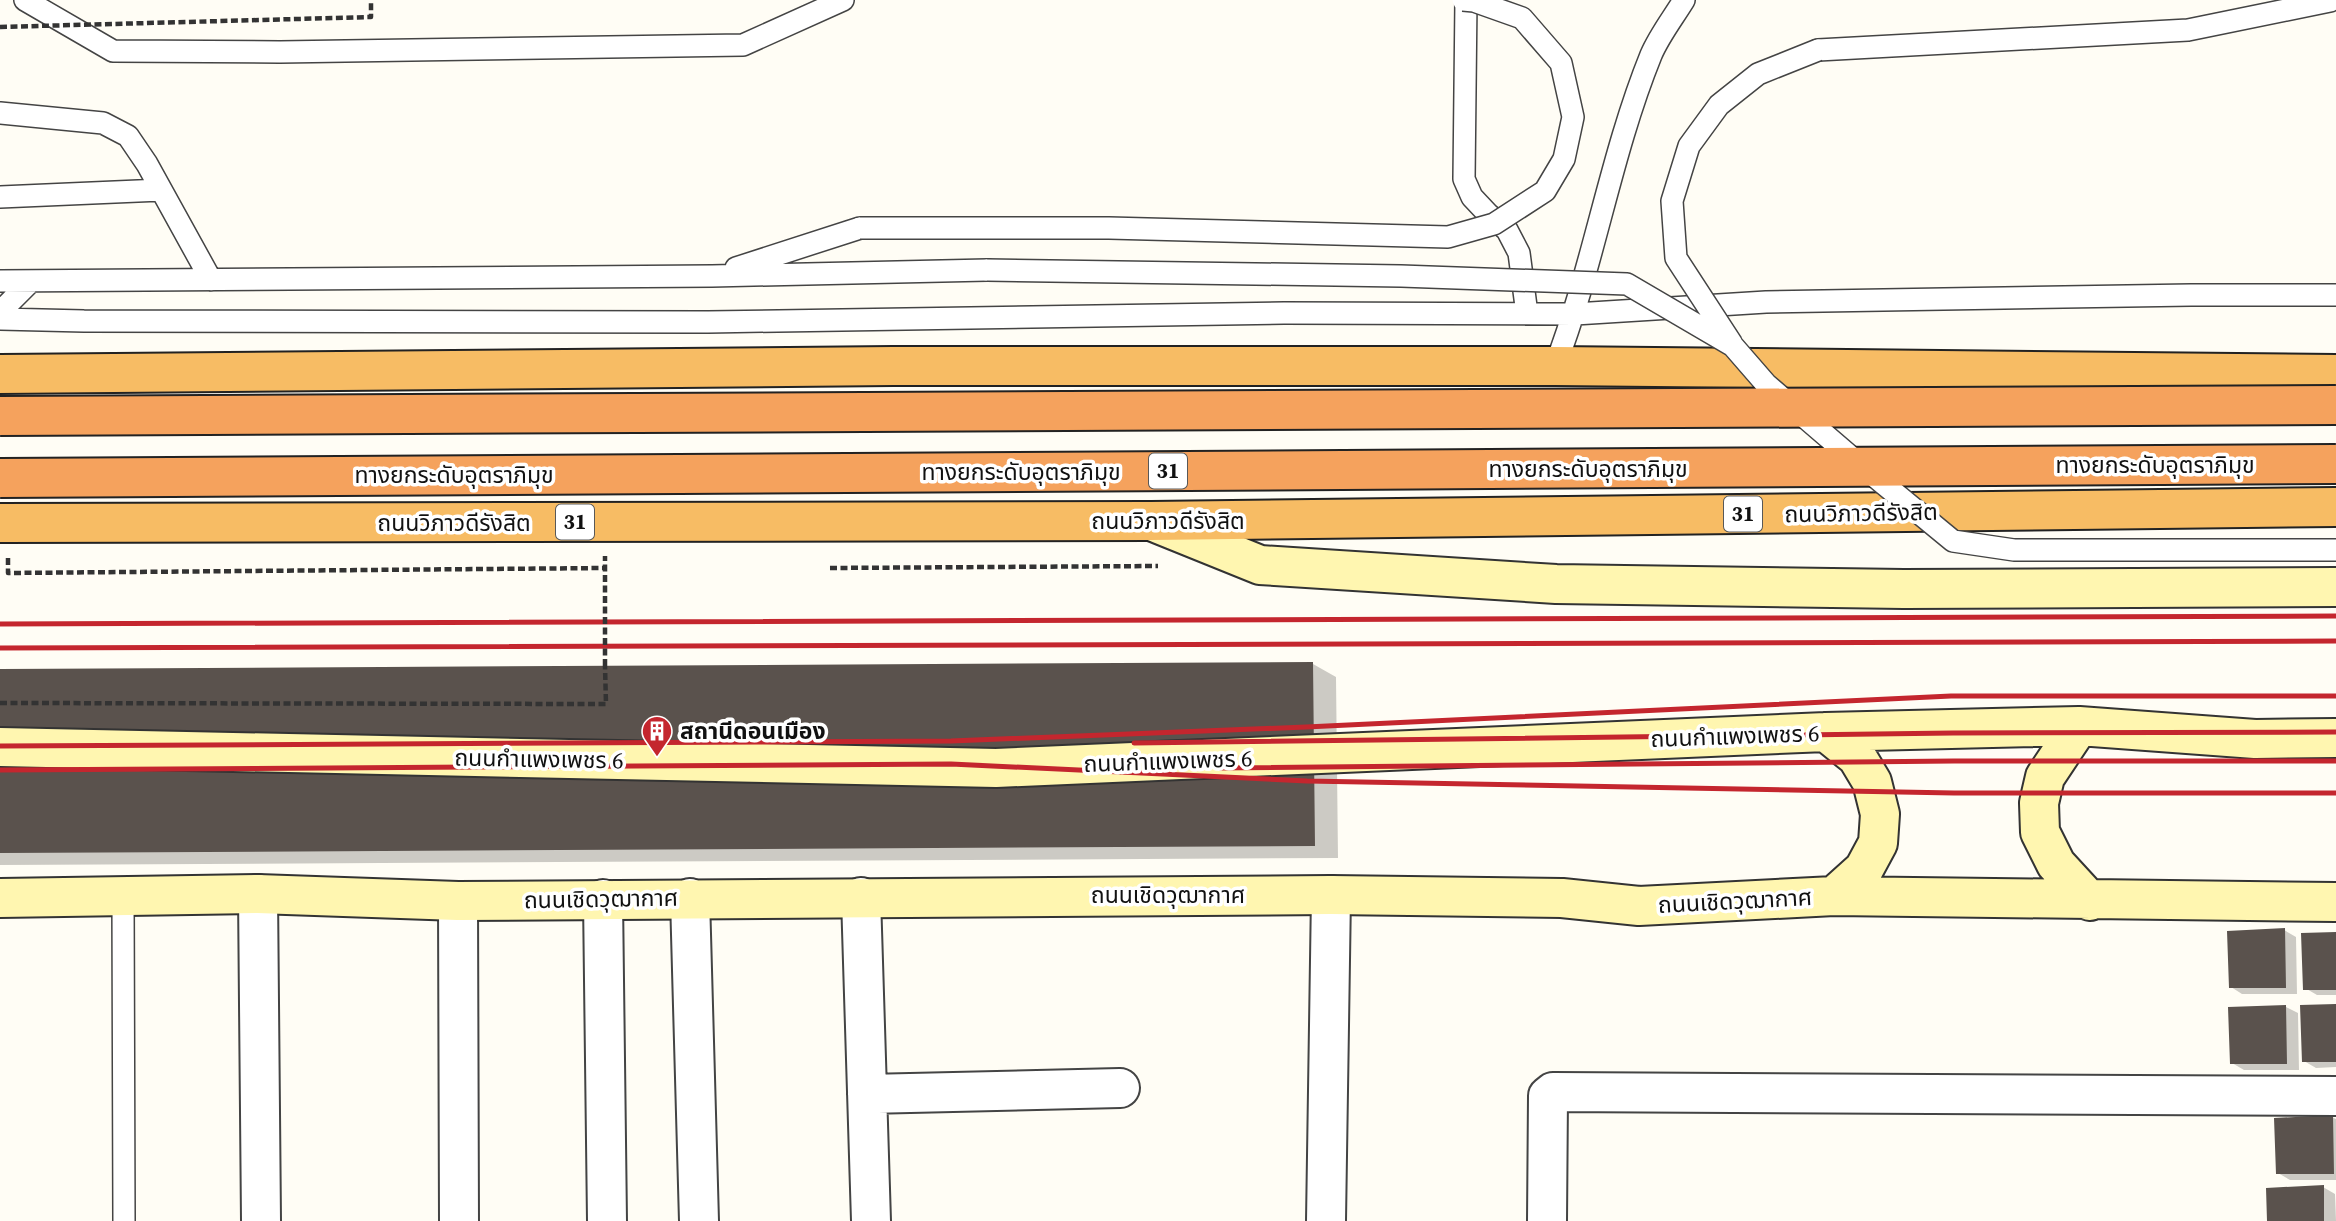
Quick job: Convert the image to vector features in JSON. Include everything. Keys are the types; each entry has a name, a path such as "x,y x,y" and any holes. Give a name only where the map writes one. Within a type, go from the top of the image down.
{"highway":[{"path":"0,374 893,366 1555,366 2336,374"},
{"path":"0,416 2336,405"},
{"name":"ทางยกระดับอุตราภิมุข","path":"0,478 2336,464"},
{"name":"ถนนวิภาวดีรังสิต","path":"4,523 1151,522 2336,507"}],"main road":[{"path":"1151,522 1260,565 1543,583 1904,589 2336,587"},
{"path":"2079,726 2045,777 2039,803 2040,832 2056,864 2090,901"},
{"name":"ถนนกำแพงเพชร 6","path":"0,747 996,768 1826,732 2079,726 2255,739 2336,738"},
{"path":"1826,732 1857,757 1872,782 1880,814 1878,843 1864,869 1834,896"},
{"name":"ถนนเชิดวุฒากาศ","path":"0,898 258,894 458,901 1331,895 1562,898 1639,906 1834,896 2336,902"}],"street":[{"path":"258,894 261,1221"},
{"path":"1326,1221 1331,895"},
{"path":"861,897 871,1221"},
{"path":"690,898 699,1221"},
{"path":"603,899 607,1221"},
{"path":"458,901 459,1221"},
{"path":"867,1094 1120,1088"},
{"path":"1547,1221 1548,1096 1553,1092 2336,1096"}],"lane":[{"path":"25,0 113,51 280,52 743,45 843,0"},
{"path":"712,276 860,228 1109,228 1448,237 1494,224 1545,191 1564,159 1573,117 1561,63 1522,18 1464,0 1464,179 1472,197 1488,214 1507,230 1519,253 1527,314"},
{"path":"1555,366 1575,314 1609,181 1652,52 1684,0"},
{"path":"2329,1 2188,30 1818,50 1758,74 1719,105 1689,146 1672,201 1676,258 1733,346 1766,384 1953,541 2014,550 2336,550"},
{"path":"0,113 103,123 128,136 211,280"},
{"path":"0,197 160,190"},
{"path":"0,281 712,276 987,270 1401,276 1628,284 1733,346"},
{"path":"0,312 31,281"},
{"path":"0,319 708,322 1284,313 1575,314 1766,302 2336,295"},
{"path":"123,896 124,1221"}],"path":[{"path":"0,27 371,17 371,0"},
{"path":"4,523 8,573 605,568"},
{"path":"0,703 606,704 605,555"},
{"path":"830,568 1163,566"}],"building":[{"name":"สถานีดอนเมือง","path":"1313,662 1315,846 0,853 0,669"},
{"path":"2285,928 2286,988 2229,988 2227,931"},
{"path":"2336,932 2336,990 2303,990 2301,933"},
{"path":"2336,1004 2336,1062 2302,1062 2300,1005"},
{"path":"2286,1005 2287,1064 2230,1064 2228,1007"},
{"path":"2333,1115 2334,1174 2276,1174 2274,1118"},
{"path":"2324,1185 2324,1221 2267,1221 2266,1188"}],"railway":[{"path":"0,624 2336,616"},
{"path":"0,648 2336,641"},
{"path":"0,746 951,741 1951,696 2336,696"},
{"path":"1134,743 1953,733 2336,732"},
{"path":"1218,768 1954,761 2336,761"},
{"path":"0,770 951,764 1307,781 1954,793 2336,793"}],"place":[{"name":"สถานีดอนเมือง","path":"657,758"}]}
